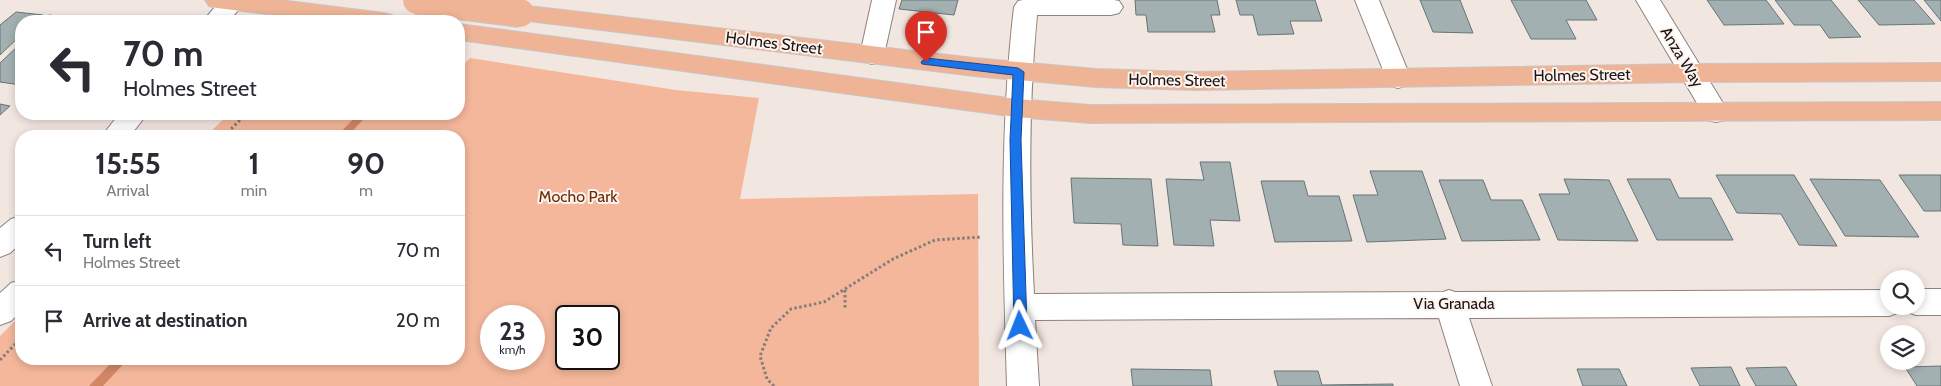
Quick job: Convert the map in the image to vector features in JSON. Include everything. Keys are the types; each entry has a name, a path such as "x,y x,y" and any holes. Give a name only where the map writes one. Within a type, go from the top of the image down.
{"main road":[{"name":"Holmes Street","path":"417,0 1018,72 1096,78 1146,80 1398,79 1691,73 1941,72"},
{"path":"225,1 335,15"},
{"name":"Holmes Street","path":"465,33 676,64 1016,108 1090,114 1941,112"}],"street":[{"path":"872,55 884,0"},
{"path":"1367,0 1398,79"},
{"name":"Anza Way","path":"1648,0 1716,113"},
{"path":"218,15 225,1"},
{"path":"1023,386 1016,108 1018,72 1026,7 1111,7"},
{"path":"120,130 129,120"},
{"path":"0,245 15,232"},
{"path":"0,312 15,298"},
{"name":"Via Granada","path":"1020,306 1880,302"},
{"path":"1925,302 1941,302"},
{"path":"1449,303 1476,386"}],"path":[{"path":"230,130 240,120"},
{"path":"774,386 767,379 760,356 770,328 792,309 824,302 893,259 935,240 982,237"},
{"path":"845,290 845,310"},
{"path":"0,360 15,344"}],"green space":[{"name":"Mocho Park","path":"470,58 676,90 759,98 740,199 978,194 979,386 0,386 0,336 15,321 15,365 465,365 465,130 212,130 223,120 465,120 465,63"}],"building":[{"path":"902,0 958,0 954,15 899,9"},
{"path":"1135,0 1217,0 1220,15 1211,15 1215,32 1148,32 1146,15 1136,15"},
{"path":"1236,0 1315,0 1322,21 1290,21 1294,34 1258,35 1253,15 1240,15"},
{"path":"1420,0 1460,0 1473,33 1433,32"},
{"path":"1511,0 1586,0 1597,20 1566,20 1576,39 1531,39"},
{"path":"1707,0 1766,0 1784,24 1724,25"},
{"path":"1775,0 1831,0 1861,37 1829,38 1820,25 1794,25"},
{"path":"1858,0 1914,0 1935,24 1879,25"},
{"path":"1924,0 1941,0 1941,21"},
{"path":"16,12 43,15 15,15 15,41 0,55 0,25"},
{"path":"15,49 15,84 0,82 0,63"},
{"path":"0,104 10,106 0,115"},
{"path":"1200,162 1230,162 1240,221 1210,220 1214,246 1174,245 1166,179 1204,180"},
{"path":"1370,171 1422,171 1446,239 1367,242 1353,195 1378,195"},
{"path":"1716,175 1794,175 1837,246 1799,245 1781,214 1737,213"},
{"path":"1899,175 1941,175 1941,211 1924,211"},
{"path":"1071,178 1151,179 1158,246 1123,245 1121,224 1074,223"},
{"path":"1564,179 1609,180 1638,241 1558,240 1539,194 1570,194"},
{"path":"1627,179 1670,179 1679,198 1711,198 1733,240 1657,240"},
{"path":"1810,179 1880,180 1919,237 1845,236"},
{"path":"1439,180 1483,180 1491,200 1522,200 1540,240 1462,241"},
{"path":"1261,181 1304,181 1308,196 1339,196 1352,241 1275,242"},
{"path":"1925,366 1941,366 1941,386 1917,386 1907,370 1925,370"},
{"path":"1731,367 1740,386 1700,386 1691,368"},
{"path":"1786,367 1797,386 1756,386 1746,368"},
{"path":"1131,369 1210,370 1212,386 1133,386"},
{"path":"1577,369 1619,369 1627,386 1583,386"},
{"path":"1274,371 1318,371 1322,385 1393,384 1393,386 1278,386"}],"waterway":[{"path":"449,15 455,11"},
{"path":"348,130 357,120"},
{"path":"95,386 116,365"}],"route":[{"path":"926,62 1018,72 1016,140 1020,326"}]}
